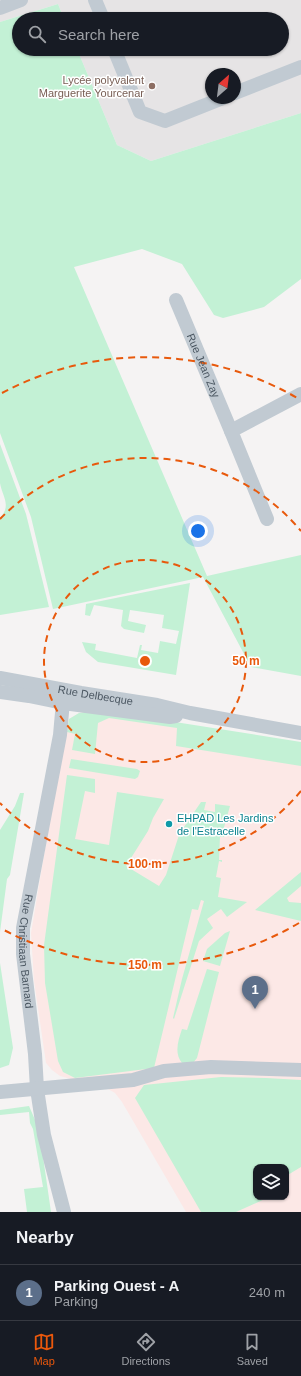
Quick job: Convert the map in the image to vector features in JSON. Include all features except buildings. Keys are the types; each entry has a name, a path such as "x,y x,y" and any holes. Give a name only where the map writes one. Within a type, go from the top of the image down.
{"street":[{"path":"0,8 20,0"},
{"path":"95,0 100,12"},
{"path":"117,56 140,112 165,121 207,104"},
{"path":"241,91 301,67"},
{"name":"Rue Jean Zay","path":"176,300 267,519"},
{"path":"231,431 301,394"},
{"name":"Rue Delbecque","path":"0,678 63,696"},
{"name":"Rue Delbecque","path":"0,692 29,696 63,696 157,705 190,713 301,733"},
{"name":"Rue Christiaan Barnard","path":"63,696 60,735 23,928 23,954 35,1054 37,1089 44,1135 64,1212"},
{"path":"0,1092 133,1080 164,1071 211,1067 301,1070"}],"shaded area":[{"name":"Lycée polyvalent Marguerite Yourcenar","path":"0,0 301,0 301,113 151,161 117,145 80,56 289,56 289,12 61,12 58,4 32,12 12,12 12,18 0,22"},
{"path":"85,712 301,745 301,1212 186,1212 122,1102 115,1093 108,1089 60,1076 46,1063 34,981 31,933 57,778 69,719 79,713"}],"green space":[{"path":"58,4 61,12 32,12"},
{"path":"12,18 12,56 80,56 117,145 151,161 301,113 301,279 264,307 223,318 214,315 182,264 142,249 74,267 207,576 301,555 301,676 251,667 203,577 53,609 31,517 0,433 0,22"},
{"path":"0,444 26,514 49,607 0,615 0,518 4,513 6,505 0,483"},
{"path":"190,583 176,675 98,662 86,652 82,642 96,644 95,650 137,658 140,645 142,645 141,650 158,653 160,641 176,644 179,631 162,628 164,615 130,610 128,621 146,625 144,633 124,629 121,626 123,610 94,605 90,616 85,615 86,604"},
{"path":"85,712 175,722 301,742 301,766 176,746 177,728 109,718 98,723 95,754 72,750 75,734 67,732 69,719 79,713"},
{"path":"71,759 137,769 140,771 138,777 135,779 69,768"},
{"path":"67,775 95,779 95,793 85,791 75,839 109,845 117,792 164,799 153,818 148,831 126,866 159,886 166,875 180,829 182,830 201,802 206,802 204,810 215,812 215,804 230,806 223,831 225,832 224,837 220,837 219,860 222,860 222,862 219,861 216,877 221,878 218,897 247,902 227,917 221,909 207,919 213,928 199,941 174,1019 182,979 204,901 201,900 198,910 192,909 154,1068 75,1078 63,1072 58,1061 45,983 44,945"},
{"path":"20,793 24,793 10,875 7,879 0,932 0,830 15,806"},
{"path":"301,872 301,886 287,898 289,902 301,903 301,921 255,910"},
{"path":"230,931 220,966 203,961 207,949 225,933"},
{"path":"0,963 13,1048 9,1065 0,1068"},
{"path":"207,969 219,972 197,1058 192,1064 182,1063 177,1051 179,1038 182,1029 187,1030"},
{"path":"221,1077 301,1080 301,1167 289,1174 289,1164 253,1164 253,1200 263,1200 236,1212 201,1212 135,1098 144,1085"},
{"path":"29,1106 39,1129 51,1212 27,1212 24,1189 43,1187 29,1112 0,1115 0,1110"}],"place":[{"name":"Lycée polyvalent Marguerite Yourcenar","path":"152,86"},
{"name":"EHPAD Les Jardins de l'Estracelle","path":"169,824"},
{"name":"Parking Ouest - A","path":"255,1009"}]}
